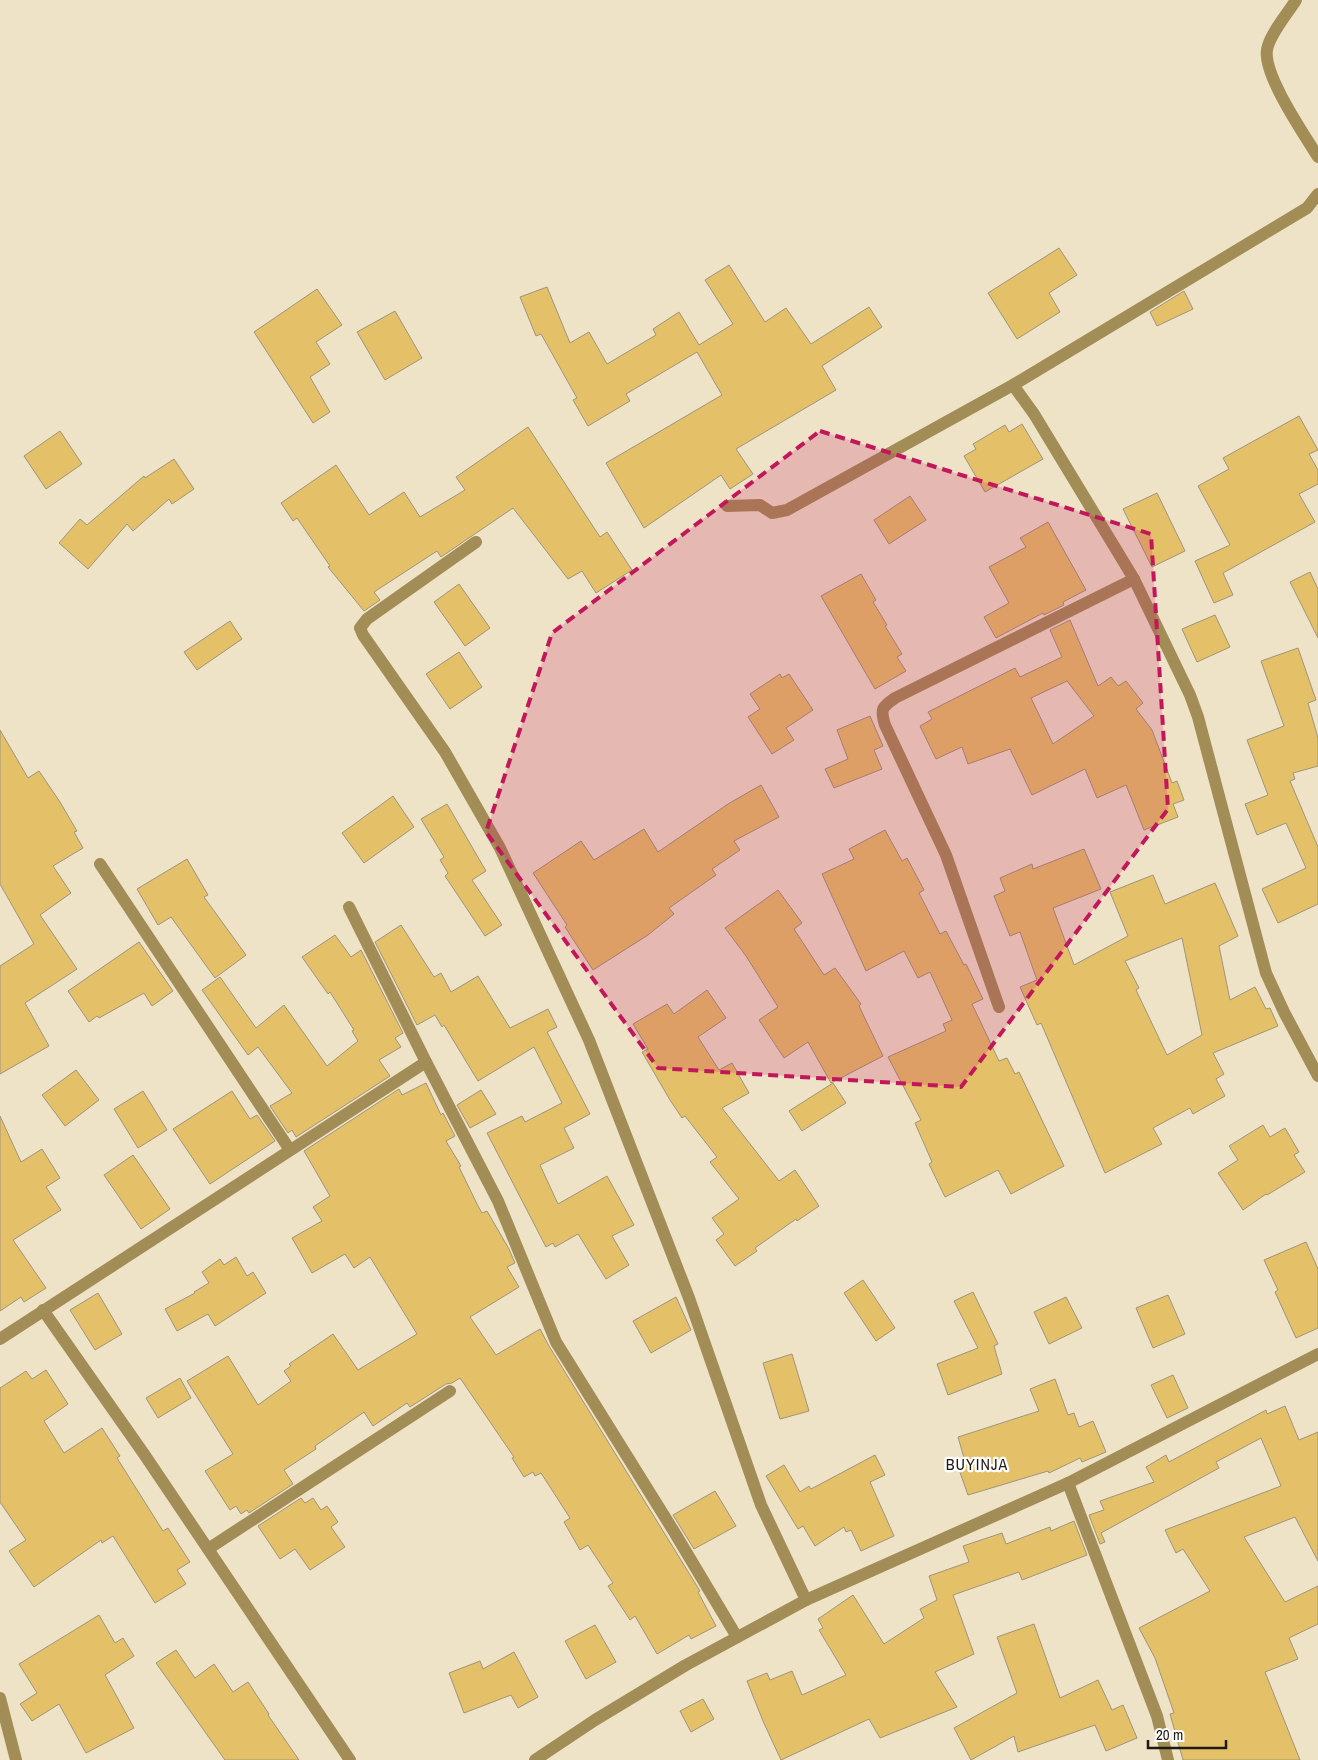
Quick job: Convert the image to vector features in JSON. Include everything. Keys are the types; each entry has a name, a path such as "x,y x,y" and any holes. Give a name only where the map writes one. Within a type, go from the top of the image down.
{"street":[{"path":"1296,0 1270,40 1266,50 1268,66 1273,83 1318,157"},
{"path":"727,506 760,505 772,514 787,510 1014,385 1308,208 1318,194"},
{"path":"1014,385 1034,414 1134,579 1190,695 1198,717 1266,973 1284,1012 1318,1076"},
{"path":"476,542 367,619 360,628 445,752 500,848 585,1031 689,1298 762,1505 806,1600"},
{"path":"999,1008 946,855 881,713 884,705 895,698 1134,579"},
{"path":"100,864 290,1150"},
{"path":"349,907 498,1201 556,1342 673,1530 736,1637"},
{"path":"0,1339 426,1062"},
{"path":"43,1310 144,1454 350,1760"},
{"path":"537,1760 595,1720 686,1665 806,1600 1068,1483 1318,1354"},
{"path":"208,1550 450,1391"},
{"path":"1068,1483 1156,1716 1168,1760"},
{"path":"0,1698 16,1760"}],"highlighted area":[{"path":"820,431 1151,534 1168,809 961,1087 658,1068 486,832 552,633"}],"building":[{"path":"1059,248 1077,275 1049,293 1060,312 1017,339 988,293"},
{"path":"729,265 765,322 786,308 811,344 869,307 882,327 822,366 836,390 736,449 753,474 730,489 721,475 644,528 606,463 722,395 697,352 626,394 630,401 588,426 573,400 577,398 541,334 536,336 520,297 547,287 570,343 589,332 607,364 656,335 653,329 679,312 699,345 733,324 705,280"},
{"path":"317,289 342,325 316,342 330,364 310,377 330,412 313,423 254,332"},
{"path":"1184,291 1193,309 1157,326 1150,312"},
{"path":"395,311 422,358 385,380 357,332"},
{"path":"1299,416 1318,450 1309,454 1318,470 1318,484 1299,494 1315,522 1223,573 1233,595 1214,603 1195,561 1230,545 1198,486 1229,469 1223,458"},
{"path":"1022,424 1043,459 985,492 964,456 976,449 973,444 1005,425 1009,432"},
{"path":"528,427 600,537 607,532 632,570 596,593 582,571 568,579 513,508 441,557 437,551 374,592 380,600 364,611 328,567 330,566 297,518 293,521 281,503 336,465 369,515 404,492 420,517 465,490 456,477"},
{"path":"60,431 82,464 46,489 24,456"},
{"path":"174,459 194,489 172,504 169,499 133,531 127,524 88,569 59,543 80,519 87,525 144,476 145,478"},
{"path":"1157,493 1185,551 1152,567 1123,509"},
{"path":"910,496 926,520 889,544 874,520"},
{"path":"1048,522 1086,590 1063,602 1064,605 1044,615 1043,613 996,638 984,617 1009,603 989,567 1026,547 1020,538"},
{"path":"1310,572 1318,589 1318,638 1290,582"},
{"path":"861,574 876,600 873,602 887,625 885,626 902,654 897,657 906,671 875,689 821,596"},
{"path":"459,584 490,628 465,646 434,602"},
{"path":"1215,615 1230,647 1197,662 1182,629"},
{"path":"1070,620 1098,686 1111,677 1118,686 1126,681 1143,703 1136,709 1152,730 1172,783 1177,781 1184,800 1173,804 1178,817 1144,830 1126,785 1097,798 1085,769 1032,795 1010,749 968,764 962,747 936,759 920,726 932,719 928,712 1015,668 1020,677 1062,657 1050,630","holes":["1067,681 1094,716 1053,744 1031,698"]},
{"path":"230,621 242,639 197,670 184,652"},
{"path":"1298,648 1316,700 1308,703 1318,738 1318,766 1293,773 1295,779 1290,781 1318,847 1318,904 1278,923 1262,889 1306,868 1286,823 1257,835 1245,804 1268,795 1247,740 1284,726 1261,661"},
{"path":"459,652 482,687 450,709 426,674"},
{"path":"780,674 782,678 789,674 813,710 786,728 794,740 772,754 748,717 760,709 750,694"},
{"path":"870,716 883,746 874,750 882,769 834,788 825,769 848,759 837,730"},
{"path":"0,730 28,778 39,771 77,831 74,832 83,848 53,866 71,893 40,915 77,969 25,1003 49,1046 0,1074 0,966 34,944 0,884"},
{"path":"761,785 779,817 734,841 740,850 712,869 716,875 669,908 674,914 648,935 593,970 565,927 567,925 533,873 581,841 594,860 644,829 658,852 728,804"},
{"path":"393,796 414,827 364,863 342,833"},
{"path":"447,804 486,871 472,880 502,925 485,936 445,876 448,873 440,860 444,857 421,819"},
{"path":"885,830 902,861 907,858 924,890 919,893 940,934 946,931 964,965 966,964 983,999 972,1004 999,1061 1007,1058 1015,1074 1019,1072 1064,1166 1011,1194 998,1170 945,1197 929,1164 932,1162 915,1123 921,1120 888,1057 946,1031 943,1024 952,1020 930,972 918,978 904,951 866,971 822,874 854,859 849,849"},
{"path":"1084,849 1101,889 1053,908 1074,965 1128,936 1110,892 1153,875 1165,904 1215,883 1238,936 1219,946 1230,1000 1255,987 1266,1009 1270,1008 1278,1026 1213,1053 1224,1074 1216,1079 1225,1096 1193,1114 1190,1108 1153,1128 1162,1144 1105,1173 1041,1023 1037,1025 1020,987 1037,980 1020,932 1010,936 994,896 1005,891 1000,878 1032,864 1033,869","holes":["1182,938 1202,1035 1167,1055 1136,990 1139,988 1125,961"]},
{"path":"187,859 208,895 204,897 246,955 215,978 171,917 158,925 137,889"},
{"path":"778,890 802,923 794,929 824,975 835,968 861,1004 859,1006 883,1056 831,1083 808,1042 784,1058 759,1020 778,1007 746,956 725,928"},
{"path":"401,925 434,977 441,973 451,992 478,976 510,1028 548,1009 557,1027 547,1032 590,1114 564,1128 574,1148 540,1165 558,1204 607,1176 634,1225 612,1236 629,1265 606,1279 578,1234 555,1247 553,1243 546,1247 487,1133 522,1116 525,1122 562,1103 534,1047 478,1081 444,1025 442,1027 435,1015 417,1025 375,942"},
{"path":"335,935 351,957 361,950 403,1033 395,1038 401,1047 379,1060 390,1076 296,1137 292,1130 288,1133 270,1106 292,1093 258,1047 248,1055 202,990 220,977 256,1028 284,1005 327,1066 358,1041 352,1031 354,1030 330,992 328,994 302,957"},
{"path":"139,942 173,991 152,1006 144,993 99,1018 97,1016 89,1022 68,991"},
{"path":"707,990 726,1018 698,1037 719,1070 732,1063 749,1093 722,1108 779,1181 795,1170 819,1206 797,1221 796,1219 755,1248 757,1251 735,1266 716,1240 724,1234 712,1218 739,1199 710,1162 717,1157 685,1116 682,1118 670,1100 642,1052 648,1049 633,1024 667,1004 674,1014"},
{"path":"76,1070 99,1100 65,1126 42,1095"},
{"path":"426,1083 441,1115 443,1113 455,1136 446,1141 461,1166 459,1167 478,1206 482,1213 487,1211 515,1263 507,1267 519,1287 470,1317 496,1355 540,1329 700,1591 698,1592 716,1626 691,1639 689,1635 657,1654 635,1616 630,1620 608,1586 613,1583 588,1545 580,1550 564,1522 570,1518 541,1473 535,1476 533,1472 524,1477 512,1458 514,1457 460,1378 446,1384 410,1407 407,1403 373,1426 364,1412 315,1446 316,1449 284,1470 293,1484 249,1513 247,1510 241,1514 236,1506 230,1510 205,1471 233,1454 187,1381 228,1356 258,1405 291,1381 284,1371 291,1366 289,1364 333,1334 358,1370 417,1334 370,1257 354,1268 345,1254 312,1273 292,1238 322,1221 313,1207 330,1196 304,1151 399,1089 402,1095"},
{"path":"833,1083 846,1103 802,1131 789,1111"},
{"path":"481,1090 496,1114 470,1128 457,1105"},
{"path":"143,1091 167,1130 138,1148 114,1109"},
{"path":"232,1091 250,1119 257,1115 275,1141 210,1184 173,1129"},
{"path":"0,1116 21,1162 42,1149 60,1178 46,1187 61,1210 13,1240 46,1288 24,1302 21,1297 0,1311"},
{"path":"1263,1125 1270,1137 1285,1128 1299,1152 1294,1155 1305,1172 1266,1194 1243,1210 1218,1173 1238,1160 1229,1146"},
{"path":"133,1155 170,1209 141,1229 104,1175"},
{"path":"1306,1242 1318,1269 1318,1328 1296,1338 1275,1292 1278,1290 1264,1260"},
{"path":"236,1257 247,1276 253,1272 266,1293 215,1326 208,1314 177,1331 165,1309 209,1283 202,1272 220,1259 224,1265"},
{"path":"863,1280 895,1328 876,1341 844,1293"},
{"path":"973,1292 998,1344 994,1346 1002,1374 948,1395 937,1364 978,1348 954,1301"},
{"path":"98,1293 122,1334 95,1350 70,1310"},
{"path":"1168,1295 1185,1334 1153,1348 1136,1308"},
{"path":"676,1297 691,1330 651,1353 633,1321"},
{"path":"1066,1297 1082,1328 1049,1344 1034,1312"},
{"path":"792,1354 809,1411 780,1419 763,1363"},
{"path":"46,1370 68,1404 44,1421 64,1453 102,1428 120,1456 117,1458 163,1531 168,1528 190,1562 177,1570 186,1584 155,1603 113,1536 102,1543 101,1540 34,1587 9,1551 26,1540 0,1502 0,1388 26,1371 32,1379"},
{"path":"1173,1375 1188,1408 1167,1418 1151,1385"},
{"path":"180,1378 191,1398 158,1418 146,1398"},
{"path":"1055,1379 1068,1415 1074,1413 1079,1427 1093,1421 1106,1452 1082,1462 1080,1458 1049,1473 1048,1471 968,1495 956,1461 964,1458 958,1437 1039,1411 1030,1389"},
{"path":"1285,1406 1299,1440 1318,1432 1318,1561 1295,1517 1244,1537 1285,1602 1318,1586 1318,1624 1289,1638 1298,1659 1265,1672 1300,1760 1183,1760 1170,1714 1174,1713 1155,1658 1139,1628 1210,1591 1183,1549 1176,1553 1165,1530 1281,1486 1261,1438 1216,1462 1219,1468 1101,1533 1105,1542 1100,1544 1089,1515 1104,1510 1100,1501 1154,1482 1146,1467 1166,1455 1169,1462 1266,1410 1267,1414"},
{"path":"875,1455 885,1475 870,1482 894,1536 861,1551 851,1530 846,1532 844,1527 815,1546 803,1526 798,1529 766,1476 784,1465 800,1492 809,1486 811,1489"},
{"path":"715,1491 736,1526 694,1549 673,1515"},
{"path":"301,1498 305,1503 313,1498 321,1510 327,1506 338,1522 331,1527 345,1547 310,1570 295,1549 280,1559 258,1526"},
{"path":"1074,1521 1087,1555 1022,1580 1019,1572 953,1595 974,1654 935,1672 957,1707 880,1738 869,1719 781,1760 747,1681 767,1673 770,1680 792,1671 802,1695 846,1675 819,1630 823,1628 818,1619 853,1595 884,1644 924,1618 920,1609 937,1600 929,1576 969,1562 963,1546 1002,1533 1006,1544 1050,1527 1051,1531"},
{"path":"99,1615 115,1643 123,1638 134,1656 105,1675 134,1728 86,1753 59,1704 32,1721 20,1704 37,1693 19,1664"},
{"path":"1034,1624 1060,1698 1098,1680 1112,1710 1123,1705 1137,1738 1106,1751 1095,1725 1018,1752 1014,1736 971,1760 954,1728 1017,1693 997,1637"},
{"path":"595,1625 616,1662 586,1679 565,1641"},
{"path":"176,1650 195,1678 214,1664 233,1692 248,1682 299,1760 225,1760 156,1663"},
{"path":"514,1652 538,1697 518,1708 511,1695 464,1713 449,1673 480,1661 483,1669"},
{"path":"703,1699 714,1719 691,1732 680,1711"}],"district":[{"name":"BUYINJA","path":"977,1464"}]}
